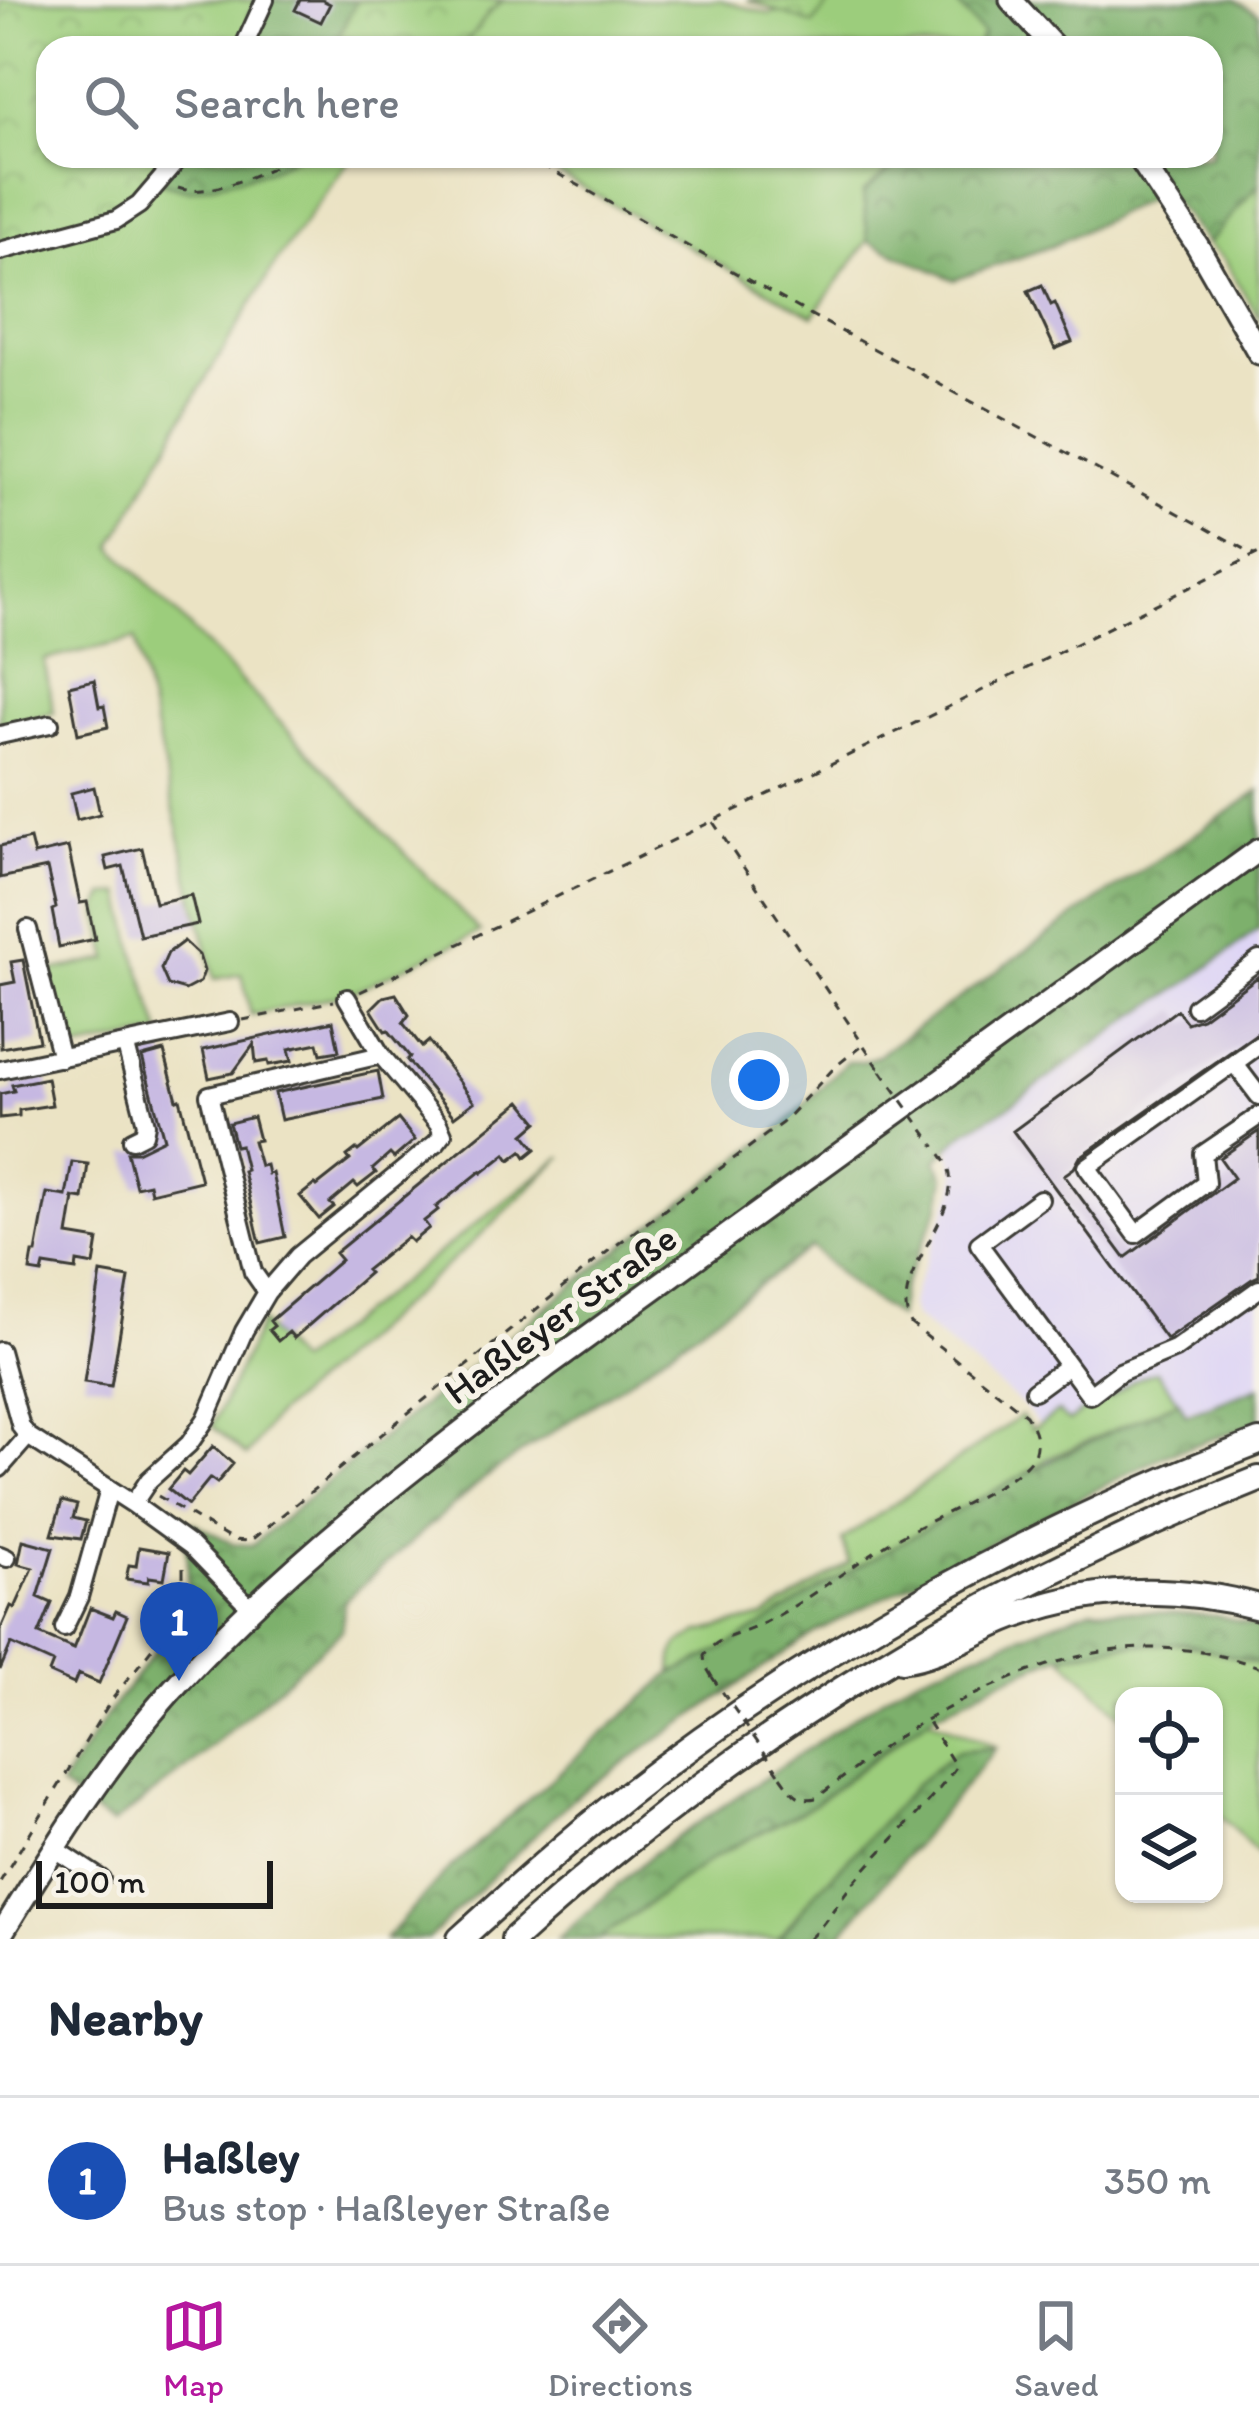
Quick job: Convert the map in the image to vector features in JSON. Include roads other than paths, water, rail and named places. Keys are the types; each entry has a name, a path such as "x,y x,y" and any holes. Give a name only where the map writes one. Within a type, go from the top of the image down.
{"highway":[{"path":"460,1939 626,1796 754,1704 851,1642 980,1567 1156,1484 1259,1442"},
{"path":"514,1939 650,1823 749,1750 880,1664 1088,1552 1259,1479"},
{"path":"880,1664 926,1657 1009,1618 1083,1597 1174,1591 1259,1606"}],"main road":[{"path":"1012,0 1044,36"},
{"path":"1146,168 1197,244 1259,353"},
{"name":"Haßleyer Straße","path":"0,1936 91,1793 168,1695 251,1608 422,1461 550,1364 1259,850"}],"street":[{"path":"248,36 265,0"},
{"path":"0,251 116,220 139,205 171,168"},
{"path":"0,735 50,724"},
{"path":"28,929 61,1058"},
{"path":"1195,1007 1259,960"},
{"path":"137,1497 189,1444 206,1419 244,1331 267,1292 298,1256 443,1134 381,1054 347,998"},
{"path":"0,1070 230,1022"},
{"path":"1259,1045 1088,1167 1136,1234 1206,1184 1203,1154 1259,1116"},
{"path":"126,1046 146,1124 144,1134 133,1140"},
{"path":"267,1292 253,1272 209,1095 381,1054"},
{"path":"1234,1063 1259,1096"},
{"path":"1040,1199 979,1244 1090,1395 1120,1372 1175,1349 1259,1288"},
{"path":"0,1351 28,1436 109,1490 137,1497 251,1608"},
{"path":"1034,1391 1067,1366"},
{"path":"0,1468 28,1436"},
{"path":"64,1628 79,1598 109,1490"},
{"path":"54,1848 100,1879"}],"place":[{"name":"Haßley","path":"179,1681"}]}
